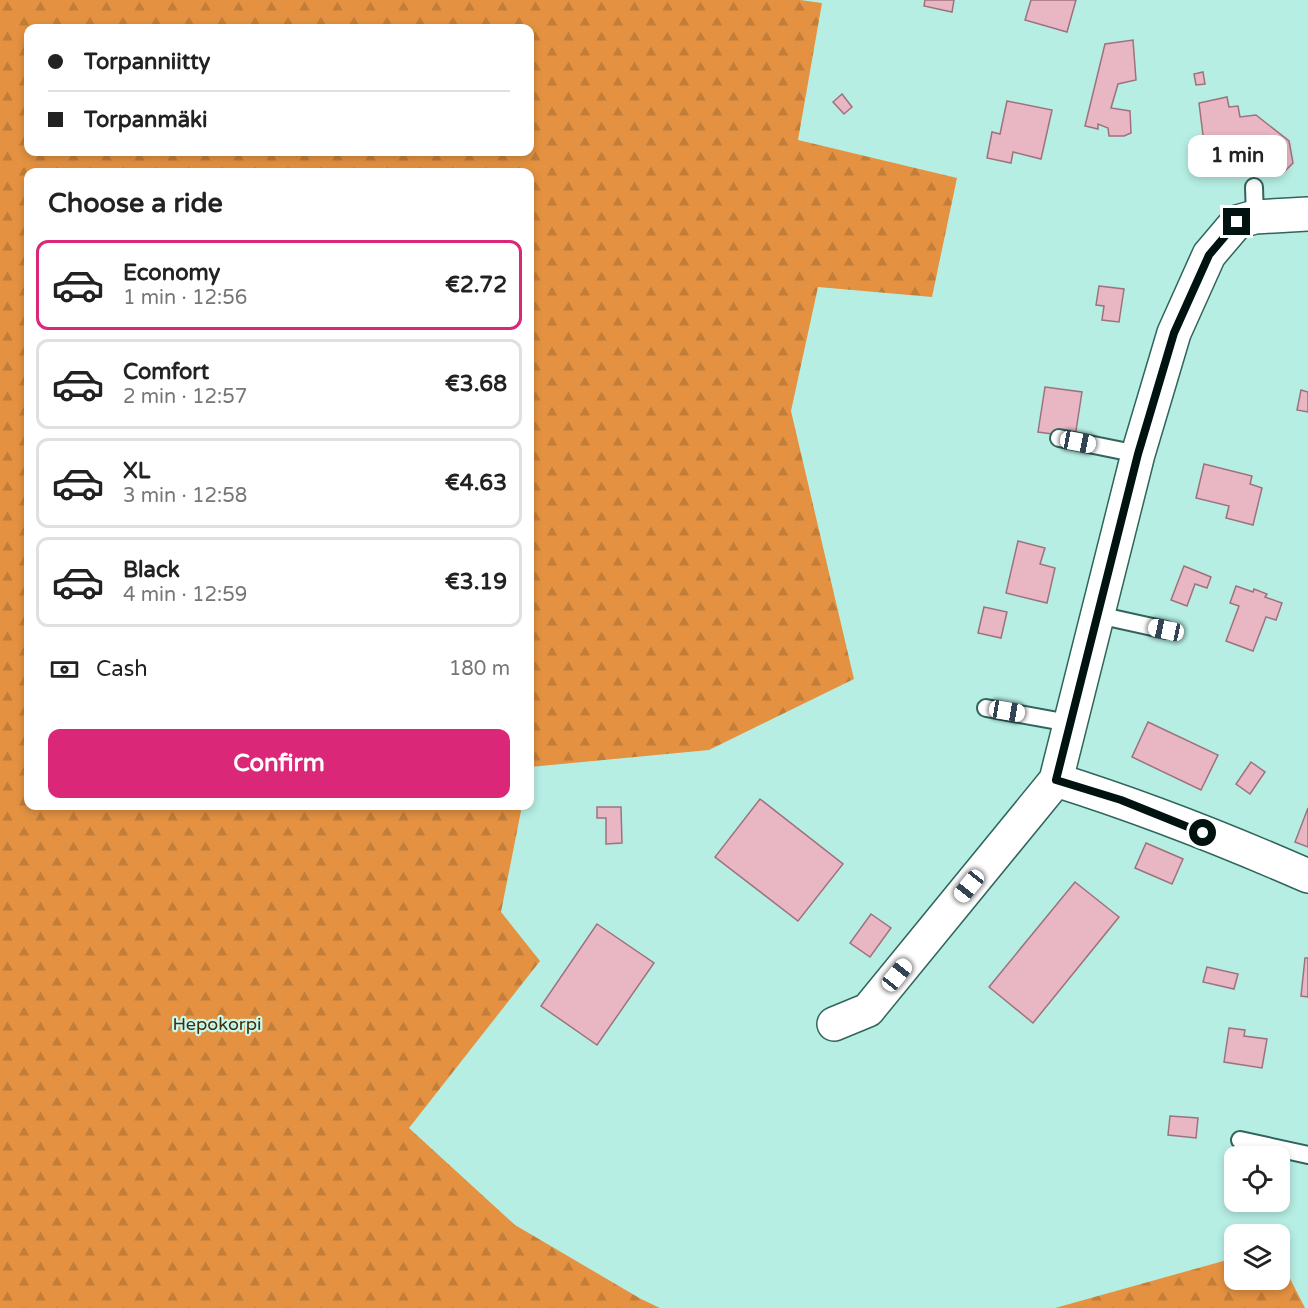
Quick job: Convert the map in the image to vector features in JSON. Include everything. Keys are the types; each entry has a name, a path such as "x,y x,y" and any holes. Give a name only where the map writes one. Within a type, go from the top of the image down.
{"street":[{"path":"834,1024 868,1010 1056,780 1138,454 1174,333 1209,255 1254,202 1308,214"},
{"path":"1056,780 1121,800 1308,876"}],"lane":[{"path":"1059,438 1138,454"},
{"path":"1098,615 1166,630"},
{"path":"986,708 1069,723"},
{"path":"1240,1140 1308,1155"}],"green space":[{"name":"Hepokorpi","path":"0,0 800,0 822,3 798,140 957,178 932,297 818,287 791,411 854,679 709,750 534,767 534,168 24,168 24,810 521,810 501,912 540,961 409,1128 515,1225 660,1308 0,1308"},
{"path":"1224,1261 1224,1290 1290,1290 1290,1279 1305,1308 1055,1308"}],"building":[{"path":"925,0 954,0 952,12 924,6"},
{"path":"1031,0 1076,0 1067,32 1025,20"},
{"path":"1133,40 1136,80 1118,84 1111,108 1130,111 1131,133 1124,136 1109,136 1108,128 1098,124 1098,129 1085,126 1105,44"},
{"path":"1203,72 1205,84 1196,85 1194,74"},
{"path":"842,94 852,107 844,114 833,102"},
{"path":"1227,97 1229,107 1238,106 1240,117 1256,115 1289,141 1293,163 1283,173 1256,152 1206,159 1199,103"},
{"path":"1007,101 1052,110 1041,159 1013,152 1011,163 987,158 992,132 1000,134"},
{"path":"1099,286 1124,289 1119,322 1102,320 1104,306 1096,305"},
{"path":"1045,387 1082,392 1075,437 1038,432"},
{"path":"1301,390 1308,392 1308,412 1297,410"},
{"path":"1204,464 1252,476 1250,484 1262,488 1253,525 1226,518 1229,506 1196,498"},
{"path":"1018,541 1045,548 1040,564 1055,568 1047,603 1006,593"},
{"path":"1184,566 1211,577 1207,588 1195,584 1187,606 1171,600"},
{"path":"1236,586 1253,592 1254,589 1267,594 1265,597 1282,603 1276,620 1266,617 1253,651 1226,641 1239,606 1230,603"},
{"path":"984,607 1007,612 1001,638 978,633"},
{"path":"1148,722 1218,755 1201,790 1132,757"},
{"path":"1251,762 1265,772 1250,794 1236,784"},
{"path":"760,799 843,864 798,921 715,857"},
{"path":"597,807 621,807 622,843 606,844 606,818 597,818"},
{"path":"1308,808 1308,847 1295,842"},
{"path":"1146,843 1183,859 1172,884 1135,868"},
{"path":"1075,882 1119,917 1033,1023 989,987"},
{"path":"871,914 891,928 870,957 850,943"},
{"path":"597,924 654,963 597,1045 541,1006"},
{"path":"1305,958 1308,958 1308,997 1301,996"},
{"path":"1207,967 1238,974 1234,989 1203,982"},
{"path":"1229,1028 1245,1030 1244,1036 1267,1039 1262,1068 1224,1062"},
{"path":"1170,1116 1198,1118 1196,1138 1168,1135"}],"route":[{"path":"1203,833 1121,800 1056,780 1138,454 1174,333 1209,255 1237,222"}]}
